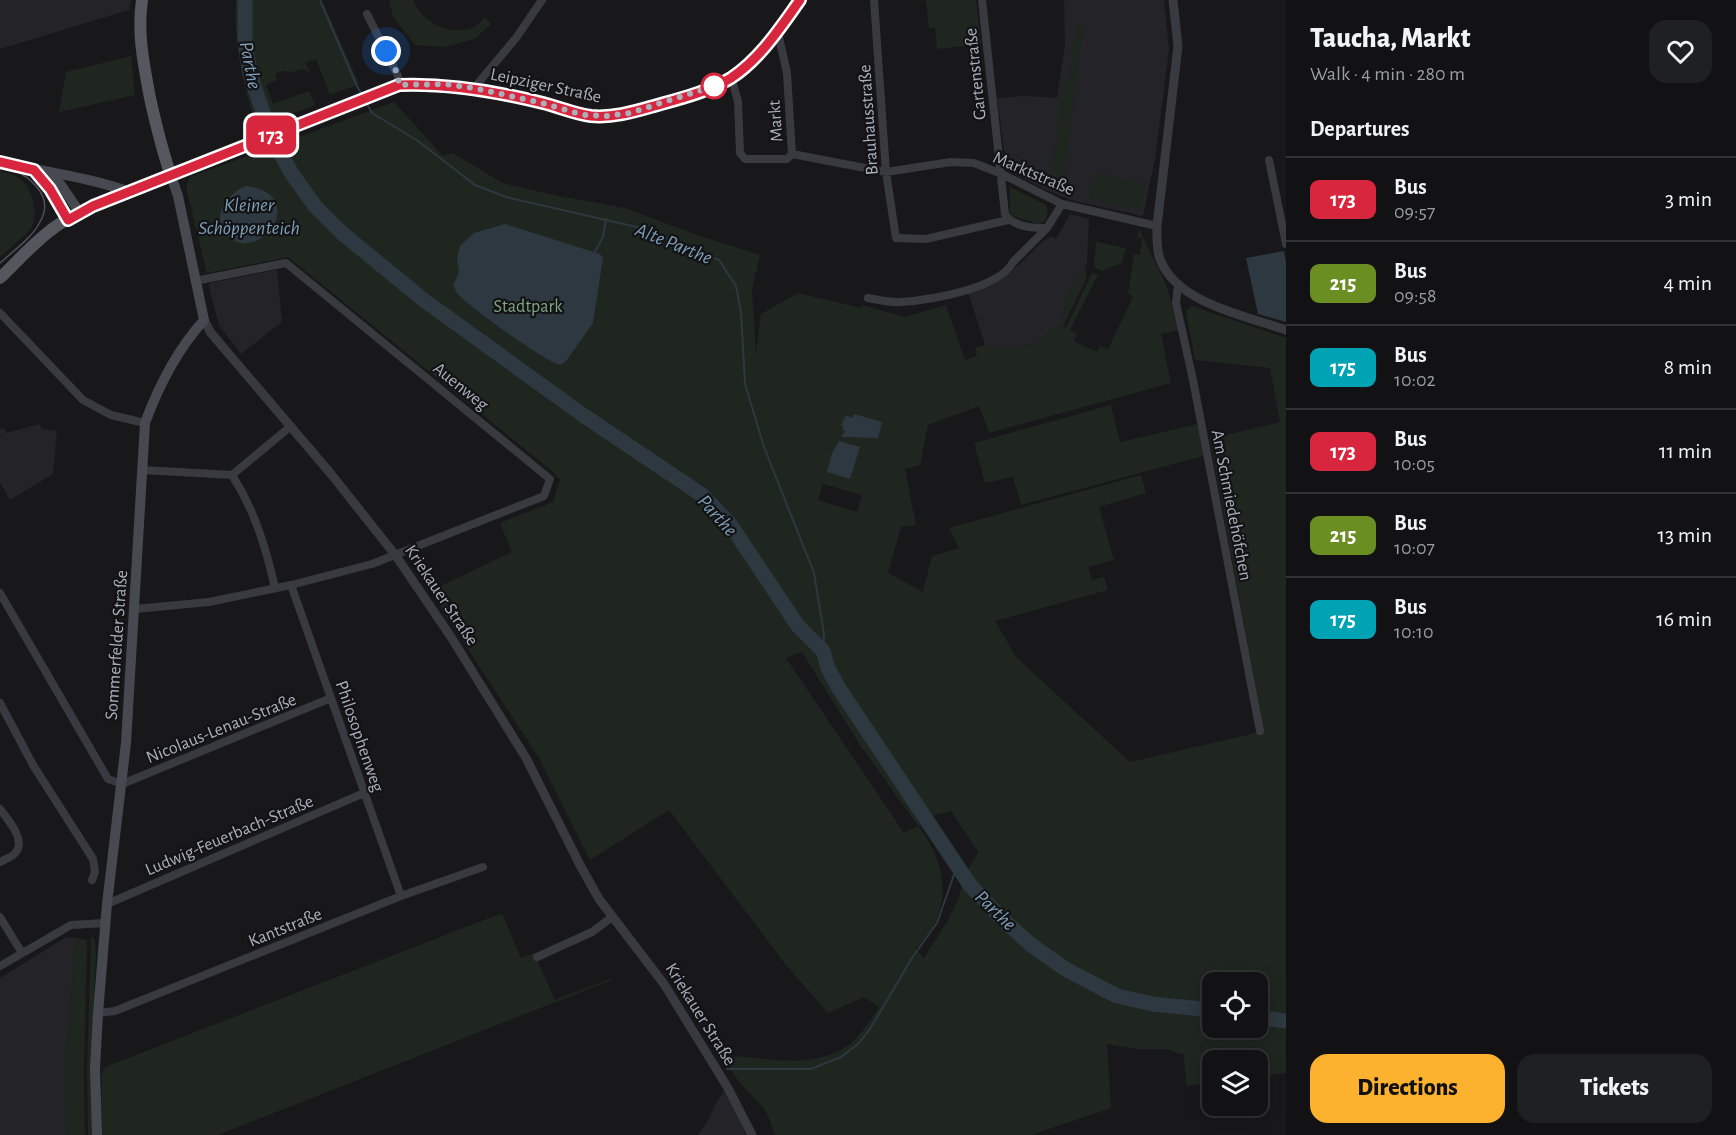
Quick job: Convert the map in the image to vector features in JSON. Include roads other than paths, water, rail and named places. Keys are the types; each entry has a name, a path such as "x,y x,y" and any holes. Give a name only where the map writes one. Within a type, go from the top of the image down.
{"main road":[{"path":"142,0 139,22 144,68 162,150 177,192 204,320"},
{"path":"0,162 47,173 86,178 130,192"},
{"path":"34,170 50,189 68,220"},
{"path":"47,173 61,185 80,213"},
{"name":"Leipziger Straße","path":"0,278 44,236 68,220 171,176"},
{"name":"Sommerfelder Straße","path":"97,1135 95,1069 98,1012 107,904 122,784 135,609 145,423 164,378 178,354 204,320"}],"street":[{"path":"474,88 516,38 542,0"},
{"path":"790,0 792,12"},
{"path":"731,77 754,58 778,33 800,0"},
{"name":"Brauhausstraße","path":"874,0 886,172 896,238 926,239 1008,220"},
{"name":"Gartenstraße","path":"982,0 1005,214 1008,220"},
{"path":"1173,0 1178,46 1157,226 1156,242 1160,258 1178,285 1205,302 1286,330"},
{"path":"367,14 398,75 399,85"},
{"name":"Markt","path":"731,77 738,101 740,153 746,159 787,159 792,154 787,73 778,33"},
{"name":"Leipziger Straße","path":"171,176 399,85 444,84 474,88 583,115 606,116 627,114 658,105 693,94 731,77"},
{"name":"Marktstraße","path":"792,154 886,172 951,162 974,163 1002,174 1062,204 1157,226"},
{"path":"1269,160 1286,244"},
{"path":"868,298 900,302 927,298 992,282 1010,268 1013,262 1047,228 1062,204"},
{"path":"1008,220 1029,227 1047,228"},
{"name":"Auenweg","path":"195,281 286,263 550,479 544,496 396,556"},
{"name":"Am Schmiedehöfchen","path":"1178,285 1176,303 1193,380 1260,731"},
{"path":"0,313 83,400 111,415 145,423"},
{"name":"Kriekauer Straße","path":"204,320 212,333 396,556 451,637 526,758 580,865 612,917 664,984 728,1088 753,1135"},
{"path":"142,470 232,475 291,426"},
{"path":"232,475 258,526 275,588"},
{"path":"135,609 209,602 291,585 396,556"},
{"name":"Philosophenweg","path":"291,585 402,896"},
{"path":"0,593 108,779 122,784"},
{"name":"Nicolaus-Lenau-Straße","path":"122,784 331,698"},
{"path":"0,703 33,765 93,858 95,869 92,880"},
{"name":"Ludwig-Feuerbach-Straße","path":"107,904 364,793"},
{"path":"0,809 16,833 19,843 15,854 0,862"},
{"name":"Kantstraße","path":"98,1012 114,1011 402,896 483,867"},
{"path":"0,917 22,953"},
{"path":"537,957 592,932 612,917"},
{"path":"0,966 71,925 105,923"}],"water":[{"name":"Kleiner Schöppenteich","path":"246,186 265,192 275,201 277,213 273,225 264,235 253,242 240,243 227,236 222,229 220,215 232,194"},
{"path":"505,224 600,254 603,258 593,323 566,361 560,365 540,355 491,321 458,294 453,286 459,272 457,258 460,246 474,233"},
{"path":"1284,251 1286,322 1258,314 1246,258"},
{"path":"854,414 882,422 878,438 841,437 845,431 842,429 844,426 841,425 846,415 852,418"},
{"path":"839,441 860,447 850,479 827,472 832,453"}],"waterway":[{"name":"Parthe","path":"245,0 245,42 250,73 258,98 273,140 292,174 315,206 343,234 425,301 583,415 702,495 730,524 798,626 823,651 828,668 838,687 970,885 1000,917 1030,944 1067,970 1117,996 1153,1004 1202,1009"},
{"name":"Alte Parthe","path":"320,0 357,86 372,113 418,141 475,185 506,197 641,228 719,260 736,286 741,312 745,384 764,447 814,573 824,634 823,651"},
{"path":"594,253 603,237 606,219"},
{"path":"727,1069 811,1069 841,1057 858,1044 870,1029 912,958 937,923 957,866"},
{"name":"Parthe","path":"1268,1019 1286,1021"}],"tram line":[{"path":"0,165 27,178 41,193 44,202 44,211 37,228 0,263"}],"park label":[{"name":"Stadtpark","path":"528,306"}]}
